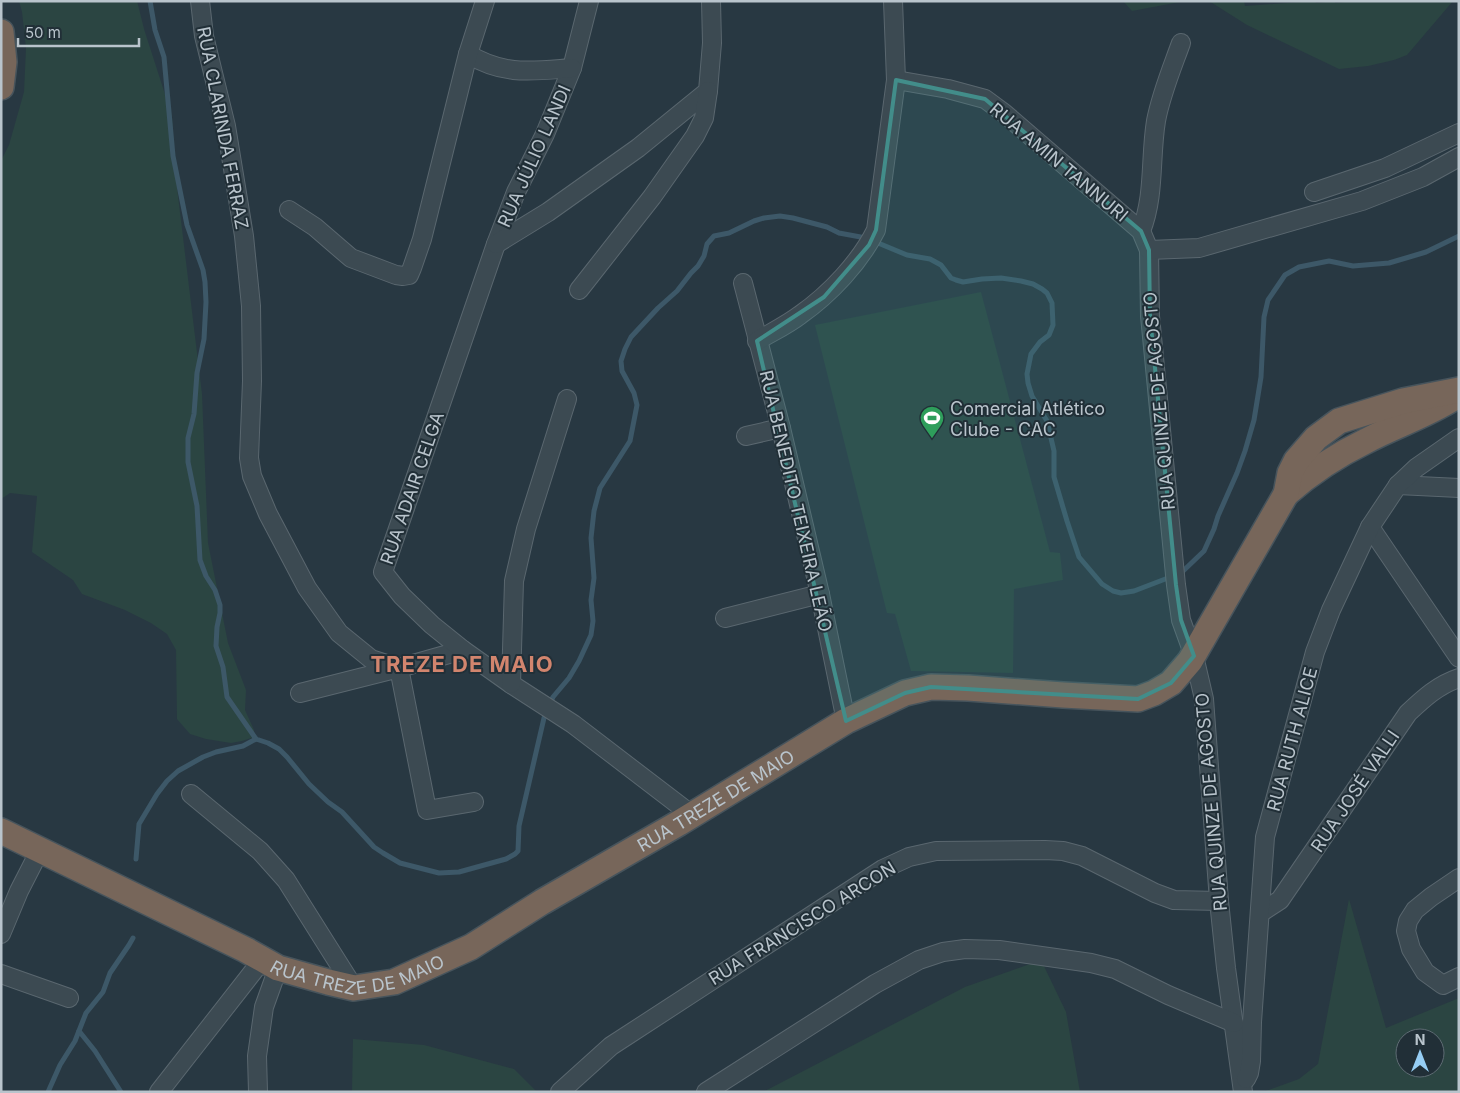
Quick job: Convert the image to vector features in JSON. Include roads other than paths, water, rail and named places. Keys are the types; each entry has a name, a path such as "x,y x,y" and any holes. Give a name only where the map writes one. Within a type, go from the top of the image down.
{"highway":[{"path":"1,32 4,62 1,87"},
{"path":"1286,494 1290,473 1296,461 1316,438 1339,421 1403,401 1459,390"},
{"path":"1286,494 1306,476 1346,451 1435,409 1459,395"},
{"path":"1358,415 1366,440"},
{"name":"RUA TREZE DE MAIO","path":"1,831 262,959 328,982 354,988 394,982 471,948 542,902 846,721 905,693 931,687 1138,699 1154,694 1171,683 1194,656 1286,494"}],"street":[{"name":"RUA CLARINDA FERRAZ","path":"200,1 204,36 226,126 244,236 252,306 249,458 252,476 268,514 307,588 339,633 371,659 399,668"},
{"path":"290,210 315,227 351,258 396,275 403,276 409,274 422,239 468,54 485,1"},
{"name":"RUA JÚLIO LANDI","path":"496,244 516,192 545,134 572,68 589,1"},
{"path":"580,290 652,197 695,136 704,118 712,43 711,1"},
{"path":"757,341 799,316 824,297 869,245 876,230 896,80 893,1"},
{"path":"1141,231 1146,218 1150,195 1156,120 1181,43"},
{"name":"RUA JÚLIO LANDI","path":"468,54 483,63 497,68 519,71 572,68"},
{"name":"RUA AMIN TANNURI","path":"896,80 948,89 985,99 1004,113 1141,231 1149,250"},
{"path":"496,244 548,212 638,148 708,91"},
{"path":"1314,192 1385,168 1459,133"},
{"path":"1149,250 1199,248 1362,200 1423,177 1459,158"},
{"name":"RUA ADAIR CELGA","path":"496,244 383,572 402,596 432,625 463,650 573,724 692,814"},
{"name":"RUA QUINZE DE AGOSTO","path":"1149,250 1150,316 1175,577 1181,620 1194,656 1204,699 1219,901 1226,968 1243,1089"},
{"name":"RUA BENEDITO TEIXEIRA LEÃO","path":"743,283 781,428 820,594 846,721"},
{"path":"511,684 514,581 526,529 566,399"},
{"path":"746,436 781,428"},
{"name":"RUA RUTH ALICE","path":"1243,1089 1251,1061 1265,837 1315,652 1331,610 1370,527 1398,485 1416,468 1459,438"},
{"path":"1398,485 1459,488"},
{"path":"1370,527 1459,658"},
{"path":"725,618 820,594"},
{"path":"300,693 463,650"},
{"path":"399,668 427,810 474,802"},
{"name":"RUA JOSÉ VALLI","path":"1260,913 1280,900 1408,713 1430,693 1459,678"},
{"path":"191,794 260,851 286,880 354,988"},
{"path":"3,925 40,850"},
{"name":"RUA FRANCISCO ARCON","path":"560,1092 611,1046 883,869 909,857 936,851 1063,851 1082,856 1155,893 1174,900 1219,901"},
{"path":"1459,878 1415,910 1408,921 1406,931 1410,949 1426,972 1443,985 1459,977"},
{"path":"706,1092 875,984 919,960 943,952 965,949 999,950 1091,963 1115,969 1168,995 1234,1023"},
{"path":"164,1090 262,959"},
{"path":"258,1092 257,1056 264,1007 262,959"},
{"path":"1,974 69,998"}],"waterway":[{"path":"150,1 155,30 164,57 173,156 187,225 203,270 205,282 204,339 197,373 194,414 188,438 188,462 197,506 200,560 206,576 215,590 220,605 216,646 223,667 227,697 256,739 279,749 309,784 342,812 374,847 400,863 439,873 459,872 506,859 518,851 519,826 544,718 553,697 569,678 591,635 593,621 591,600 594,578 591,538 594,511 600,488 630,441 637,405 634,393 622,371 621,361 631,337 677,291 698,266 704,256 707,244 714,236 729,233 764,218 780,216 793,218 827,227 839,233 866,238 907,255 930,259 941,265 951,278 956,280 963,282 1001,278 1033,284 1047,293 1052,303 1053,325 1049,335 1040,342 1031,354 1027,374 1028,383 1032,396 1047,421 1054,451 1054,477 1079,557 1102,584 1113,591 1121,593 1134,591 1181,573 1204,551 1245,451 1254,420 1261,377 1264,317 1268,300 1285,275 1299,267 1329,261 1353,266 1389,263 1426,252 1459,236"},
{"path":"136,859 139,824 167,781 178,771 203,757 243,746 256,739"},
{"path":"48,1092 60,1065 75,1041 86,1013 103,992 110,973 133,938"},
{"path":"79,1031 95,1051 121,1092"}],"place":[{"name":"Comercial Atlético Clube - CAC","path":"932,439"}],"district":[{"name":"TREZE DE MAIO","path":"462,664"}]}
